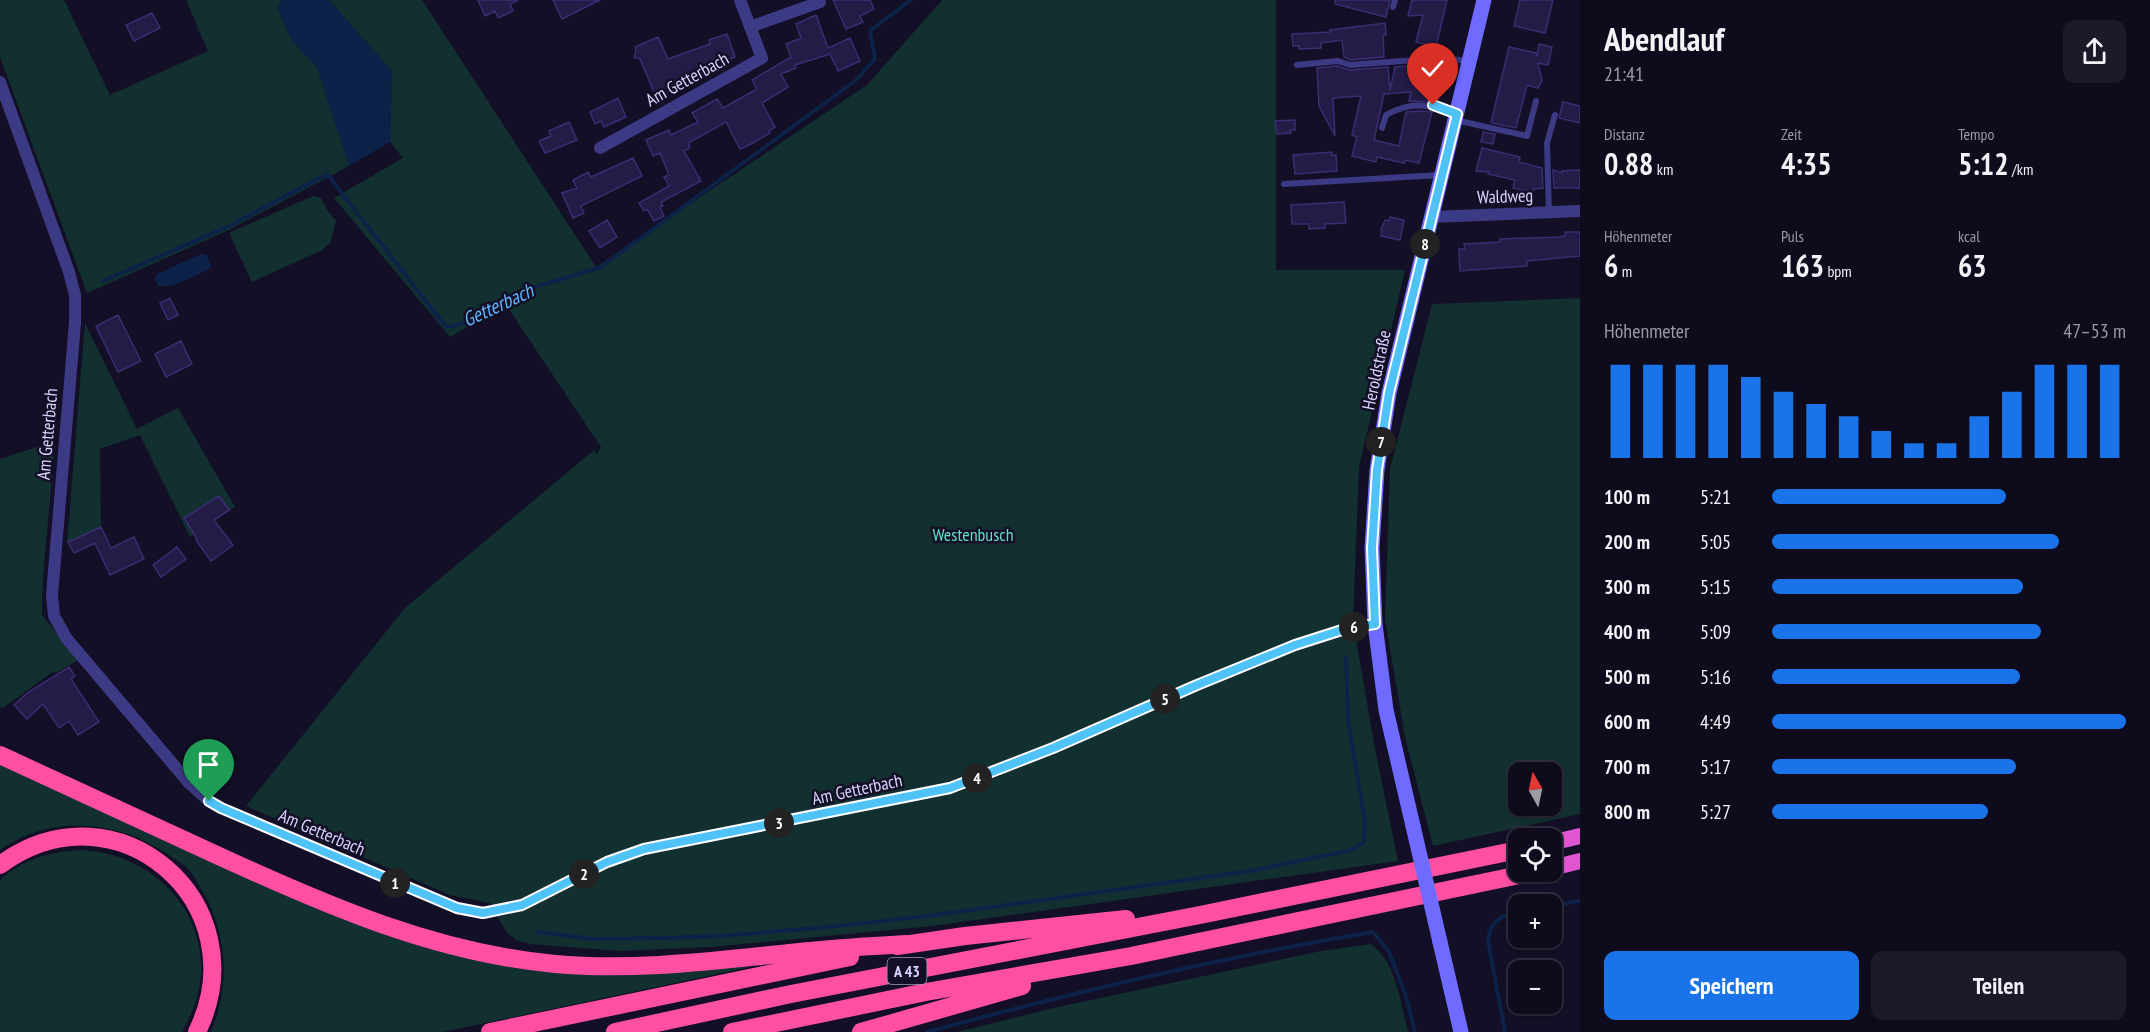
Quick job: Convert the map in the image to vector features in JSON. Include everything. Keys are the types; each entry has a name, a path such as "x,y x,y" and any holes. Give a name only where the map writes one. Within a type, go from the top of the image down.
{"highway":[{"path":"0,754 317,900 394,929 446,945 474,952 556,964 632,967 722,961 820,950 907,944 1056,925 1200,915"},
{"path":"0,865 33,846 81,836 108,839 130,846 168,869 183,885 198,907 212,948 212,989 197,1032"},
{"path":"1562,840 1580,836"},
{"name":"A 43","path":"615,1032 801,992 1200,915 1508,852"},
{"path":"1562,866 1580,861"},
{"name":"A 43","path":"732,1032 926,992 1131,956 1508,877"},
{"path":"490,1032 907,944"},
{"path":"861,1032 1131,956"}],"main road":[{"name":"Heroldstraße","path":"1461,1032 1386,710 1375,624 1372,548 1377,470 1389,393 1484,0"}],"street":[{"name":"Am Getterbach","path":"600,148 762,58 740,0"},
{"path":"750,27 820,2"},
{"name":"Am Getterbach","path":"0,82 69,272 75,295 75,323 52,595 52,608 58,626 76,651 189,783 209,801 243,818 457,908 483,913 522,905 607,862 644,849 950,788 1053,748 1295,645 1348,628 1375,624"},
{"name":"Waldweg","path":"1432,217 1580,211"}],"lane":[{"path":"1297,65 1338,61 1350,65 1442,58 1469,61"},
{"path":"1382,128 1386,115 1401,106 1433,105 1456,117 1527,136 1536,101"},
{"path":"1549,212 1547,143 1555,115"},
{"path":"1284,184 1442,175"}],"green space":[{"path":"0,0 64,0 110,95 208,51 186,0 282,0 277,8 293,42 317,67 349,166 229,230 87,293 0,57"},
{"name":"Westenbusch","path":"329,0 422,0 596,267 867,85 942,0 1276,0 1276,270 1405,270 1359,467 1353,621 1374,744 1398,861 933,926 712,947 621,951 530,944 516,940 507,933 490,903 450,895 246,806 405,608 594,450 597,454 601,447 506,305 450,337 334,198 403,158 390,142 392,71"},
{"path":"313,196 321,198 336,221 330,243 322,250 252,282 229,233"},
{"path":"1580,298 1580,814 1433,846 1405,737 1385,619 1390,469 1432,304"},
{"path":"85,323 137,429 178,408 235,507 190,537 140,435 100,449 101,527 67,543"},
{"path":"55,441 42,615 78,660 56,673 54,671 3,708 0,707 0,459"},
{"path":"0,761 435,949 745,966 746,968 443,1032 211,1032 221,998 224,965 222,949 214,916 207,899 190,871 152,845 131,835 87,826 64,826 42,830 21,838 0,850"},
{"path":"82,850 109,854 134,864 156,877 174,895 189,916 198,940 201,966 197,999 182,1032 0,1032 0,880 18,867 38,858 60,852"},
{"path":"1371,944 1380,952 1392,972 1408,1032 957,1032 1058,1007 1321,951"}],"water":[{"path":"282,0 329,0 392,71 390,142 349,166 317,67 293,42 277,8"},
{"path":"201,254 207,255 211,267 208,270 172,286 158,286 155,280 157,274"}],"building":[{"path":"478,0 518,0 510,4 513,11 498,18 495,11 485,16"},
{"path":"553,0 600,0 562,19"},
{"path":"833,0 870,0 874,9 860,16 863,22 846,29"},
{"path":"1335,0 1390,0 1386,17 1335,4"},
{"path":"1412,0 1447,0 1436,47 1416,42 1423,15 1408,16"},
{"path":"1520,0 1553,0 1545,33 1514,26"},
{"path":"152,13 160,28 134,41 126,25"},
{"path":"816,15 828,48 850,38 860,61 838,71 830,54 795,65 796,68 781,74 788,87 762,103 775,127 769,131 770,133 749,145 740,149 726,122 688,143 690,148 684,151 701,181 661,202 663,206 660,207 664,216 654,221 647,209 644,211 639,203 669,186 664,177 669,175 660,153 653,156 646,140 669,130 671,135 698,122 692,113 717,99 723,108 757,89 752,80 791,57 786,44 801,38 796,24"},
{"path":"1385,23 1384,57 1351,60 1344,57 1342,40 1321,43 1321,48 1299,49 1299,46 1293,46 1292,34 1330,32 1330,30"},
{"path":"727,34 735,57 707,67 709,71 674,83 676,89 656,97 640,59 634,57 635,47 658,37 668,59 710,44 709,40"},
{"path":"1539,44 1552,47 1548,65 1538,63 1542,81 1538,88 1527,85 1516,128 1491,123 1509,47 1536,53 1537,56"},
{"path":"1438,64 1439,72 1432,102 1409,101 1411,92 1384,94 1374,140 1399,146 1406,112 1432,112 1419,163 1405,160 1404,163 1377,157 1376,162 1352,156 1357,137 1352,135 1361,96 1333,98 1335,136 1319,106 1317,68 1337,66 1350,70 1388,67 1390,90 1395,67"},
{"path":"618,98 626,117 604,127 601,121 595,124 590,112"},
{"path":"1563,102 1580,106 1580,123 1559,118"},
{"path":"1295,120 1295,130 1290,130 1291,133 1277,134 1275,121"},
{"path":"569,122 577,140 545,153 539,141 551,136 549,131"},
{"path":"1483,132 1495,134 1493,144 1481,142"},
{"path":"1482,148 1520,157 1519,162 1542,168 1543,188 1534,189 1533,193 1513,188 1515,180 1488,174 1489,172 1476,171"},
{"path":"1332,152 1332,155 1336,155 1337,171 1295,174 1293,155"},
{"path":"633,158 642,176 581,206 584,213 573,218 562,193 577,188 573,180 588,172 591,177"},
{"path":"1553,170 1562,173 1562,171 1580,170 1580,188 1554,188"},
{"path":"1344,202 1346,223 1325,224 1325,228 1309,229 1309,224 1292,224 1291,205"},
{"path":"1390,217 1404,220 1400,240 1381,236 1385,220 1389,221"},
{"path":"607,220 617,237 600,248 589,231"},
{"path":"1565,232 1580,232 1580,256 1527,261 1527,266 1460,271 1459,249 1465,249 1464,244 1500,242 1500,239 1559,237 1565,236"},
{"path":"170,298 178,315 168,320 160,303"},
{"path":"118,315 141,361 118,372 96,326"},
{"path":"181,341 192,364 166,377 155,354"},
{"path":"219,496 229,510 214,520 233,545 211,561 184,518"},
{"path":"101,527 111,548 134,537 144,559 110,575 95,543 74,553 68,542"},
{"path":"177,547 186,559 161,577 153,565"},
{"path":"69,667 75,676 71,679 99,722 78,735 69,721 59,728 43,704 27,719 14,705 27,693"}],"waterway":[{"name":"Getterbach","path":"103,281 229,226 327,174 446,327 466,323 522,291 601,267 855,81 875,59 870,31 911,0"},
{"path":"538,932 592,939 665,938 818,928 928,916 1250,871 1352,850 1364,842 1365,821 1348,720 1346,657"},
{"path":"1562,904 1580,901"},
{"path":"1505,1032 1488,941 1494,924 1501,917 1508,914"},
{"path":"927,1032 1149,976 1373,932 1389,952 1406,996 1415,1032"}],"route":[{"path":"209,801 393,882 457,908 483,913 522,905 607,862 644,849 950,788 1053,748 1295,645 1348,628 1375,624 1372,548 1377,470 1389,393 1457,114 1433,105"}]}
